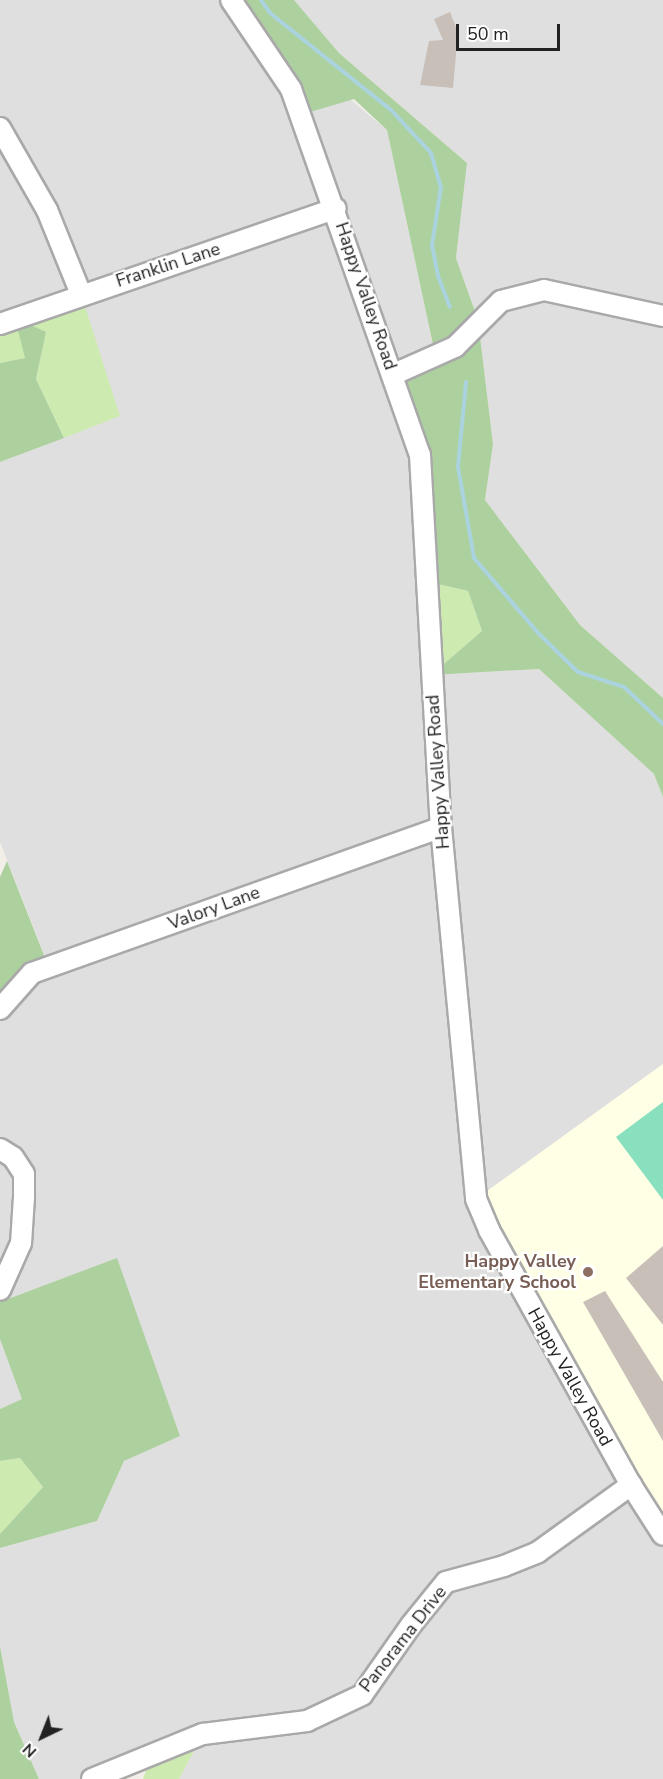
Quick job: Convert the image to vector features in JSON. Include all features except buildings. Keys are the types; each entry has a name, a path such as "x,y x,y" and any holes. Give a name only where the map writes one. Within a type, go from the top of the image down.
{"street":[{"name":"Happy Valley Road","path":"231,0 291,89 336,208 420,455 441,827 476,1199 489,1230 631,1485 663,1535"},
{"path":"0,128 47,210 81,294"},
{"name":"Franklin Lane","path":"0,324 81,294 336,208"},
{"path":"392,375 455,347 478,320 501,301 544,290 663,316"},
{"name":"Valory Lane","path":"0,1009 32,973 441,827"},
{"path":"0,1149 13,1157 24,1174 21,1243 0,1290"},
{"name":"Panorama Drive","path":"92,1779 203,1734 307,1721 362,1695 411,1624 446,1582 504,1566 538,1552 631,1485"}],"shaded area":[{"path":"0,0 231,0 387,130 435,354 420,455 431,675 539,669 654,774 663,797 663,1064 476,1199 663,1535 663,1779 179,1779 202,1735 92,1779 39,1779 14,1722 0,1646 0,1548 97,1521 124,1461 117,1259 0,1302 0,1009 49,967 0,842 0,462 119,416 0,324"},
{"path":"294,0 663,0 663,698 580,625 485,500 493,444 478,320 456,258 467,163 339,53"},
{"name":"Happy Valley Elementary School","path":"663,1064 663,1535 476,1199"},
{"path":"0,1339 23,1399 0,1409"}],"green space":[{"path":"231,0 294,0 339,53 467,163 456,258 478,320 493,444 485,500 580,625 663,698 663,797 654,774 539,669 431,675 482,631 468,591 425,581 424,489 392,375 435,354 387,130 354,99 300,115"},
{"path":"81,294 120,416 64,438 36,379 46,332 15,319 26,358 0,363 0,324"},
{"path":"15,318 46,332 36,379 64,438 0,462 0,363 25,358"},
{"path":"425,581 468,591 482,631 431,675"},
{"path":"7,861 49,968 0,1009 0,877"},
{"path":"663,1102 663,1200 616,1137"},
{"path":"117,1258 180,1436 124,1461 97,1521 0,1548 0,1534 43,1487 20,1458 0,1461 0,1409 22,1399 0,1339 0,1302"},
{"path":"20,1458 43,1487 0,1534 0,1461"},
{"path":"0,1646 14,1722 39,1779 0,1779"},
{"path":"203,1734 179,1779 143,1779 151,1755"}],"waterway":[{"path":"261,0 270,13 391,110 431,153 441,187 432,245 438,276 450,307"},
{"path":"466,382 458,467 474,558 539,634 578,672 624,687 663,724"}],"place":[{"name":"Happy Valley Elementary School","path":"588,1272"}]}
